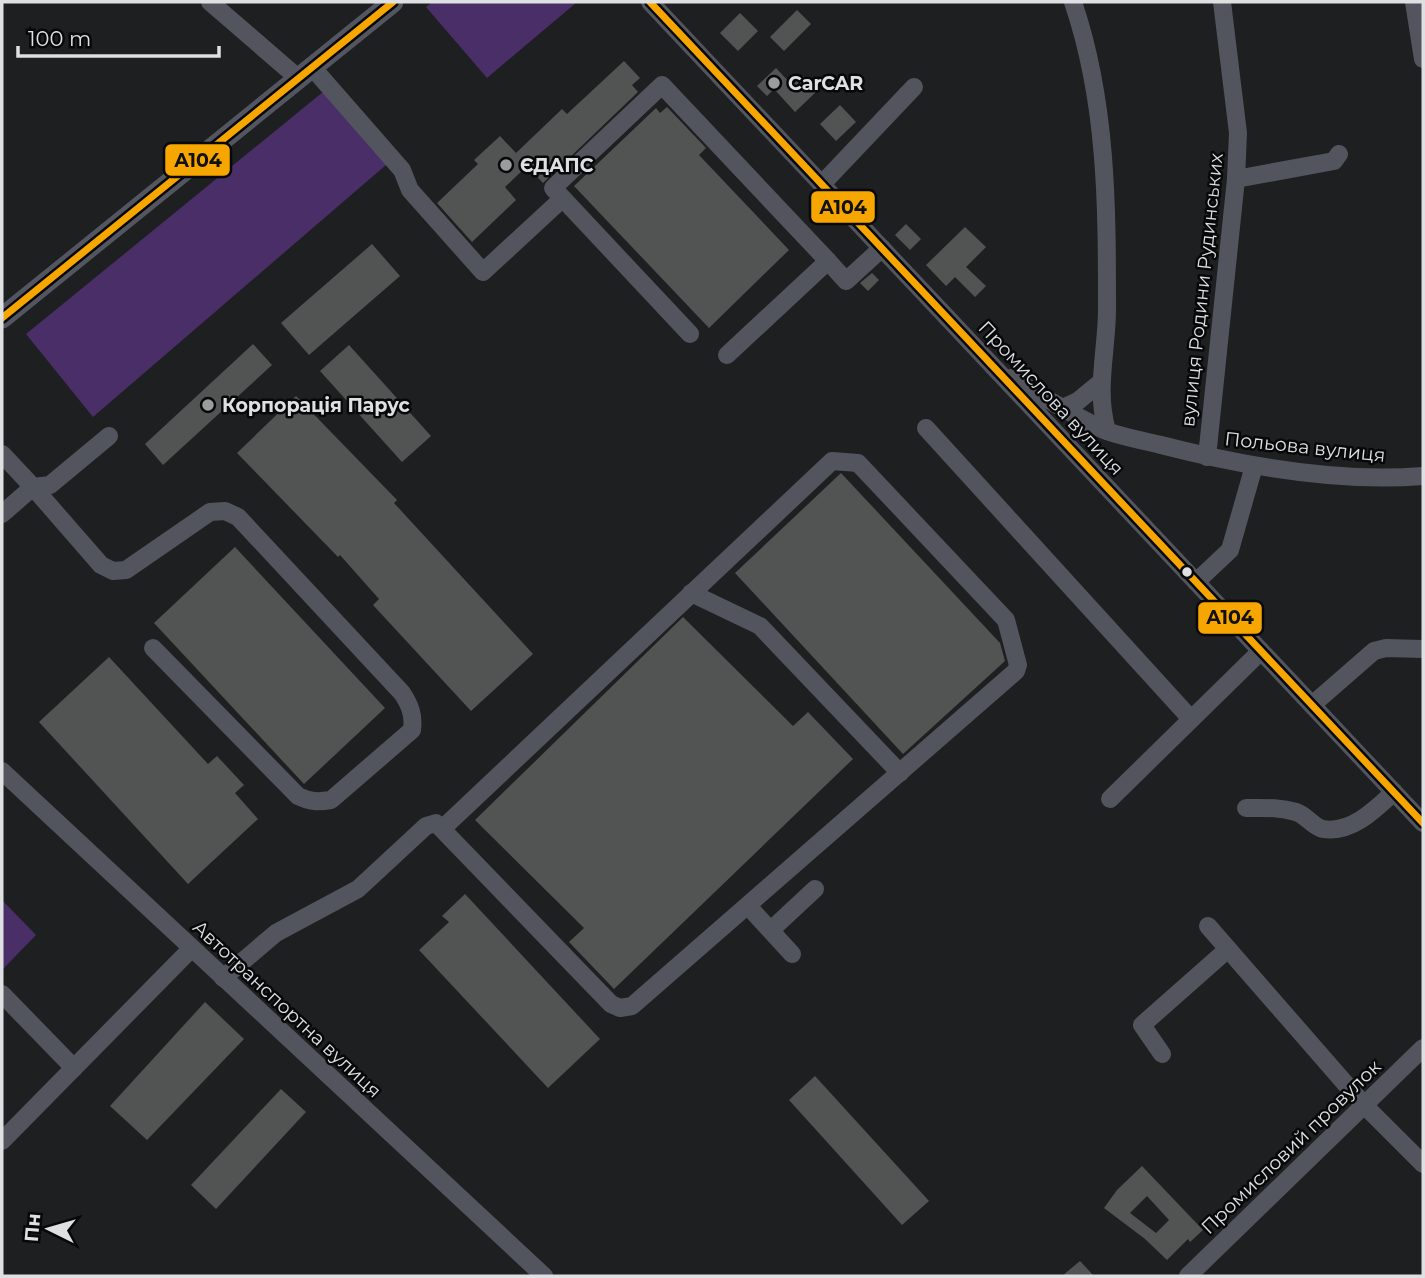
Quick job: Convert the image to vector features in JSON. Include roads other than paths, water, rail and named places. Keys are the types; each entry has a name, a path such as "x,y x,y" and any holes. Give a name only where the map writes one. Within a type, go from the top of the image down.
{"main road":[{"path":"2,318 391,2"}],"street":[{"path":"210,2 305,73 402,170 410,190 483,272 562,199"},
{"name":"Промислова вулиця","path":"650,2 1423,822"},
{"path":"1073,2 1096,90 1105,165 1107,316 1101,382 1102,414 1107,431"},
{"name":"вулиця Родини Рудинських","path":"1207,457 1236,179 1238,133 1222,2"},
{"path":"1414,2 1423,60"},
{"path":"690,334 552,188 662,85 846,281 882,248"},
{"path":"822,184 914,87"},
{"path":"1236,179 1334,161 1339,154"},
{"path":"727,355 828,261"},
{"name":"Польова вулиця","path":"992,366 1107,431 1207,457 1254,466 1388,478 1423,476"},
{"path":"1063,408 1077,401 1101,382"},
{"path":"926,428 1191,719"},
{"path":"2,514 33,487 50,485 109,436"},
{"path":"2,454 101,565 113,571 126,570 210,512 225,511 238,517 402,693 410,705 412,730 331,800 307,800 298,796 153,648"},
{"path":"223,978 276,933 358,889 426,826 436,823 611,1004 620,1008 632,1006 1016,671 1018,665 1006,620 858,463 830,462 443,828"},
{"path":"1196,582 1230,550 1254,466"},
{"path":"691,593 760,626 900,773"},
{"path":"1312,705 1374,651 1386,648 1423,649"},
{"path":"1110,799 1261,651"},
{"name":"Автотранспортна вулиця","path":"2,771 537,1274"},
{"path":"1246,808 1274,808 1298,813 1322,829 1342,828 1371,814 1394,792"},
{"path":"771,930 815,888"},
{"path":"748,905 792,954"},
{"path":"1208,926 1364,1105 1423,1164"},
{"path":"2,1141 191,949"},
{"path":"1162,1054 1142,1026 1228,949"},
{"path":"2,995 74,1068"},
{"name":"Промисловий провулок","path":"1188,1276 1423,1048"}],"place":[{"name":"CarCAR","path":"774,83"},
{"name":"ЄДАПС","path":"506,165"},
{"name":"Корпорація Парус","path":"208,405"}]}
